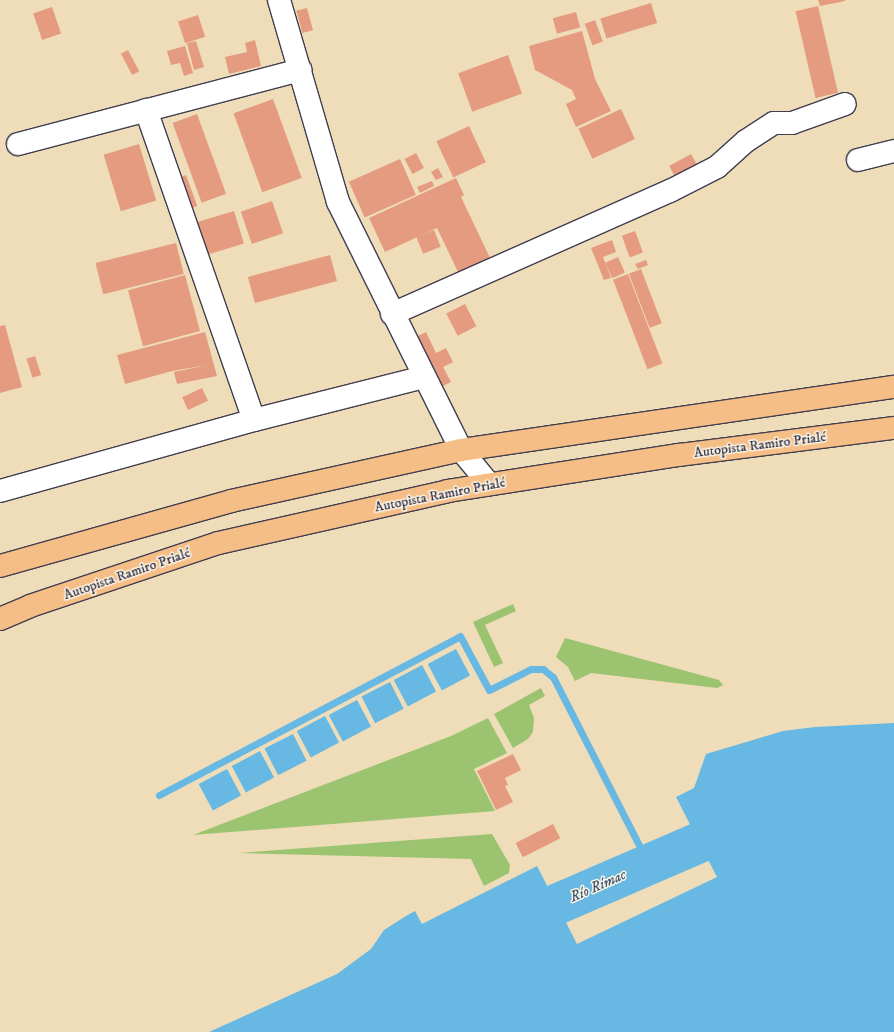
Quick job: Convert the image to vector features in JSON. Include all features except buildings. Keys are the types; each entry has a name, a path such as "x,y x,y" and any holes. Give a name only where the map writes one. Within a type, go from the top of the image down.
{"highway":[{"path":"0,566 231,501 461,450 894,387"},
{"name":"Autopista Ramiro Prialé","path":"0,619 30,606 218,543 448,491 678,455 894,428"}],"street":[{"path":"279,0 338,202 392,314 461,450 489,484"},
{"path":"18,144 300,70"},
{"path":"392,314 670,191 716,167 746,141 774,123 792,123 845,104"},
{"path":"146,110 254,420"},
{"path":"858,160 894,151"},
{"path":"0,491 254,420 424,377"}],"green space":[{"path":"513,604 516,611 485,625 503,663 494,667 473,622"},
{"path":"565,638 719,680 723,685 717,688 591,673 575,681 568,667 556,657"},
{"path":"541,688 545,696 529,705 534,718 533,732 528,739 513,748 494,714"},
{"path":"488,718 507,753 474,769 495,811 193,835 451,736"},
{"path":"492,834 510,865 509,873 484,886 471,859 239,853"}],"water":[{"path":"456,649 470,675 442,691 428,664"},
{"path":"422,665 436,691 408,707 394,680"},
{"path":"390,682 404,709 375,723 361,697"},
{"path":"357,700 371,726 343,742 329,715"},
{"path":"325,716 339,742 311,758 297,731"},
{"path":"894,723 894,1032 209,1032 337,974 371,949 384,930 415,911 422,924 537,866 577,944 717,877 676,797 694,788 706,754 783,731 815,727"},
{"path":"293,734 307,761 278,775 264,749"},
{"path":"260,751 274,777 246,793 232,766"},
{"path":"227,769 241,795 213,811 199,784"}],"waterway":[{"path":"159,795 460,636 489,690 531,669 543,669 553,677 648,863"},
{"name":"Río Rímac","path":"505,926 752,819"}]}
